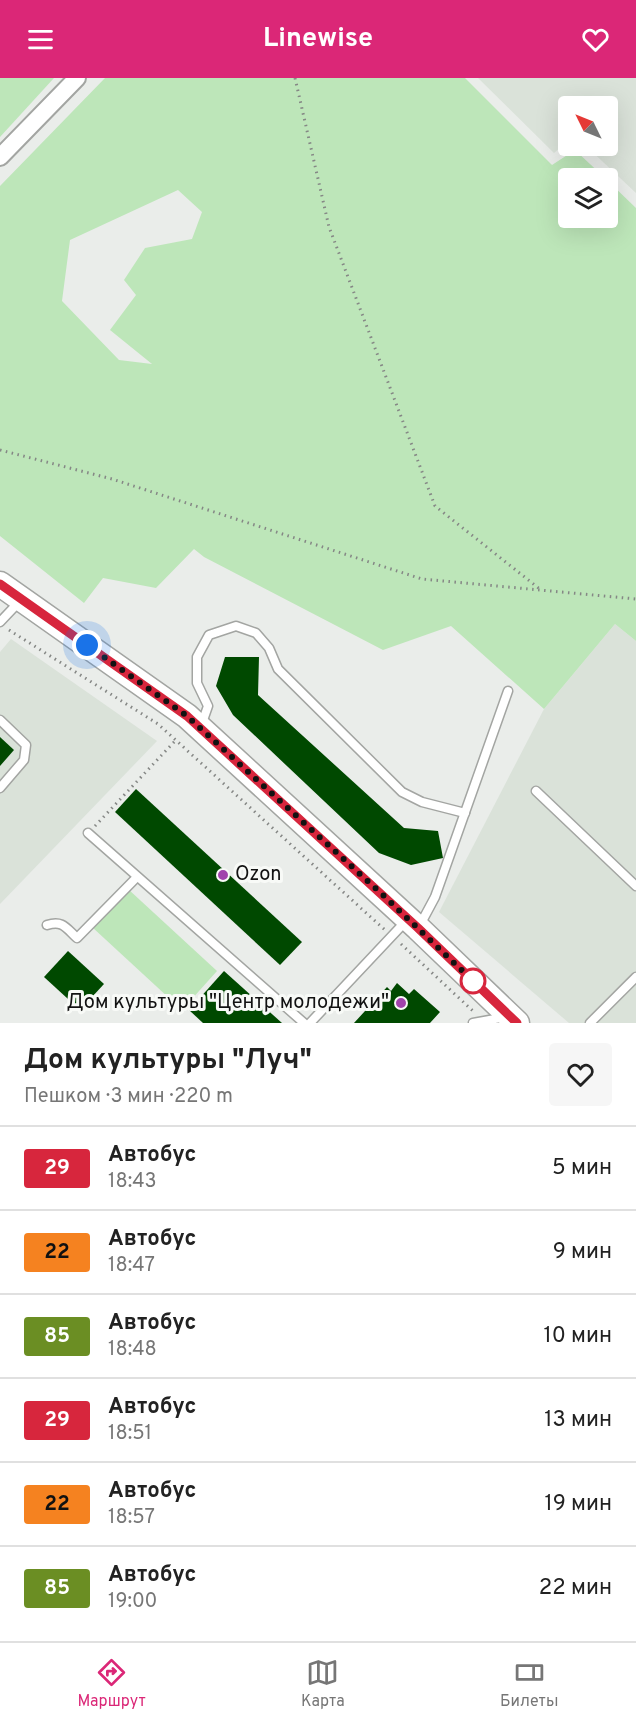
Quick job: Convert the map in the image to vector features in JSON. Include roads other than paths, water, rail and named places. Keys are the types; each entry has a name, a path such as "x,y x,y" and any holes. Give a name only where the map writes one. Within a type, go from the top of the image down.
{"main road":[{"path":"0,584 187,716 413,923 510,1021"}],"street":[{"path":"0,158 76,78"}],"lane":[{"path":"0,622 22,599"},
{"path":"200,728 208,706 196,683 197,657 208,635 236,626 256,633 269,648 278,669 402,792 422,802 465,813"},
{"path":"310,1023 392,936 413,923 435,897 508,691"},
{"path":"0,720 26,745 24,760 0,788"},
{"path":"536,791 636,886"},
{"path":"88,833 304,1023"},
{"path":"47,925 55,922 62,924 77,938 137,877"},
{"path":"590,1023 636,977"},
{"path":"473,1023 510,1021"}],"place":[{"name":"Ozon","path":"223,875"},
{"name":"Дом культуры \"Центр молодежи\"","path":"401,1003"}]}
